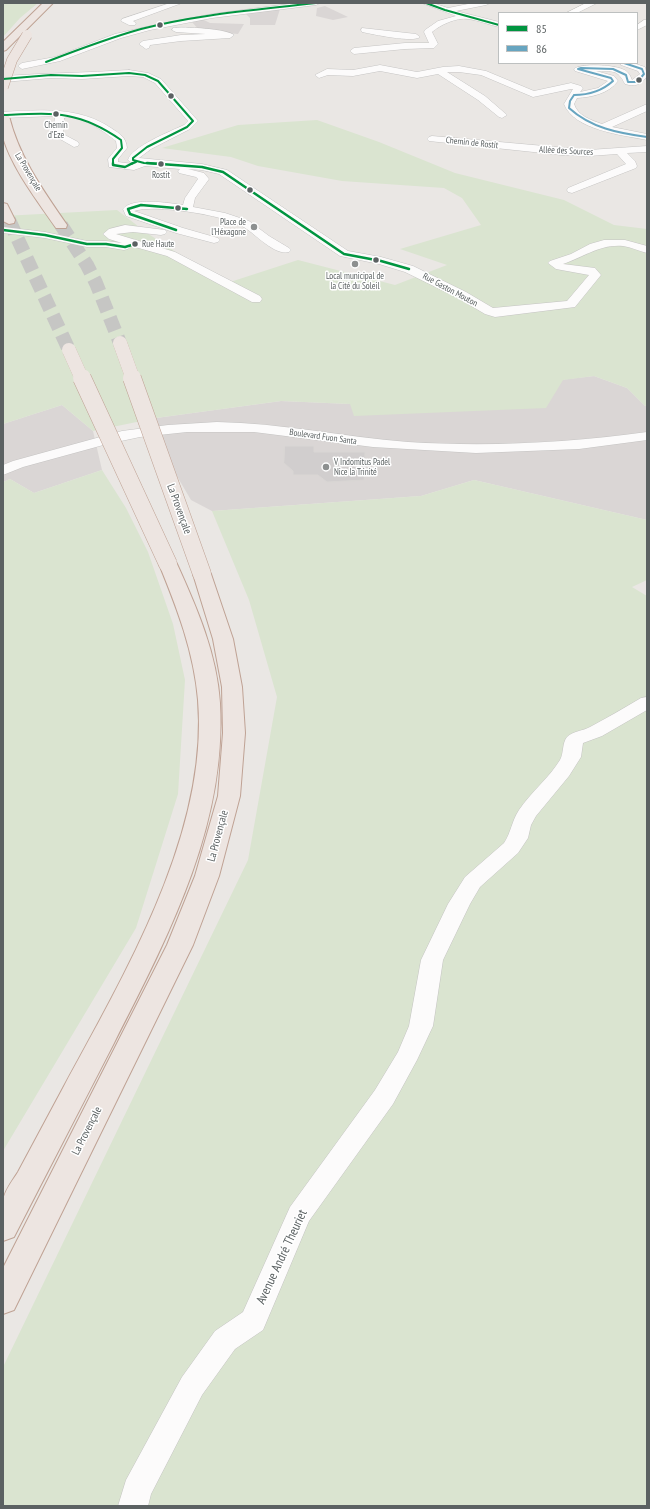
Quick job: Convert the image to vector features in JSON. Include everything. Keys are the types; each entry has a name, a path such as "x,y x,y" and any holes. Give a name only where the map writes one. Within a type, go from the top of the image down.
{"highway":[{"path":"3,87 11,60 27,36 53,4"},
{"path":"3,48 14,36 53,4"},
{"name":"La Provençale","path":"4,119 24,168 61,225"},
{"path":"3,207 6,225"},
{"name":"La Provençale","path":"3,1300 180,946 207,876 228,796 234,733 232,687 223,639 202,574 120,343"},
{"path":"3,1228 102,1041 159,927 182,868 196,823 206,778 210,734 209,702 204,666 185,602 69,350"}],"street":[{"path":"150,28 148,26 153,24 153,22 131,23 125,21 178,3"},
{"path":"3,68 36,64 57,59 118,36 150,28 276,6 307,5 316,3"},
{"path":"426,3 445,10 498,25"},
{"path":"445,10 486,3"},
{"path":"572,12 593,3"},
{"path":"275,18 277,10 276,6"},
{"path":"365,30 394,35 420,37 441,23 466,16"},
{"path":"638,27 647,22"},
{"path":"146,46 143,44 180,38 230,35 159,30 150,28"},
{"path":"354,51 405,46 429,46 434,44 428,32"},
{"path":"574,95 583,95 598,90 613,81 611,78 578,69 581,68 617,70 626,75 628,82 643,83 644,74 642,69 627,64"},
{"path":"319,75 327,72 353,73 377,68 417,75 443,70 460,69 483,73 499,78 530,93 577,87 578,88 569,104 571,111 583,120 647,142"},
{"path":"443,70 442,73 489,102 502,115"},
{"path":"3,79 51,75 82,76 129,73 154,78 193,121 187,127 140,152 133,158 133,160 140,164"},
{"path":"603,127 647,107"},
{"path":"60,114 58,135 74,144"},
{"path":"4,119 60,114 83,117 119,138 122,142 122,148 113,159 112,164 125,167 140,164 190,172 203,177 204,180 187,203 187,209"},
{"name":"Chemin de Rostit","path":"432,139 512,147"},
{"name":"Allée des Sources","path":"512,147 586,154 624,150 647,142"},
{"path":"572,190 632,166 624,150"},
{"name":"Rue Gaston Mouton","path":"140,164 195,166 223,172 344,254 381,261 409,269 495,313 571,304 595,275 591,272 554,265 556,262 576,256 594,246 610,242 625,243 647,250"},
{"path":"214,240 176,230 130,214 128,209 141,205 187,209 238,220 252,226 259,234 285,250"},
{"path":"6,225 29,233 87,244 106,244 125,247 135,244"},
{"path":"176,230 163,232 121,229 110,232 110,235 171,254 256,299"},
{"name":"Boulevard Fuon Santa","path":"3,470 18,464 118,437 169,429 245,427 368,443 473,450 556,446 647,436"},
{"name":"Avenue André Theuriet","path":"133,1506 137,1490 192,1386 225,1340 253,1321 298,1216 384,1097 406,1060 421,1026 427,1002 428,980 432,960 458,904 472,882 511,848 518,838 521,825 527,813 562,772 571,757 574,741 579,737 596,732 647,702"}],"shaded area":[{"path":"325,6 348,17 333,20 316,16 317,8"},
{"path":"280,9 275,25 250,25 250,18 245,13"},
{"path":"202,19 210,23 244,24 238,34 200,31 192,22"},
{"path":"594,376 627,388 645,406 647,405 647,520 474,480 421,496 212,511 191,500 168,461 156,418 281,401 351,404"},
{"path":"62,405 93,431 102,470 34,493 10,479 3,482 3,424"}],"green space":[{"path":"3,3 38,3 20,18 3,37"},
{"path":"317,120 379,142 455,173 564,200 614,225 647,229 647,405 645,406 627,388 594,376 563,380 546,408 354,416 350,404 281,401 156,418 93,431 62,405 3,424 3,216 117,210 147,233 224,284 298,260 395,285 447,265 400,249 481,225 462,198 444,188 342,181 258,166 231,157 162,148 238,125"},
{"path":"102,470 126,508 148,552 173,624 185,680 178,794 136,928 3,1151 3,482 10,479 34,493"},
{"path":"474,480 647,520 647,580 632,587 647,596 647,1506 3,1506 3,1367 248,860 277,697 249,600 212,511 421,496"}],"building":[{"name":"V Indomitus Padel Nice la Trinité","path":"285,446 314,446 314,452 365,452 364,480 327,482 318,475 293,475 293,471 284,463"}],"tunnel":[{"path":"9,220 69,350"},
{"path":"61,225 87,265 96,283 120,343"}],"transit line":[{"name":"85","path":"46,62 91,45 142,29 216,15 316,3"},
{"name":"85","path":"426,3 445,10 498,25"},
{"name":"86","path":"574,95 595,92 605,88 613,81 611,78 578,69 581,68 613,69 626,75 628,82 637,82 644,74 642,69 627,64"},
{"name":"85","path":"3,79 51,75 82,76 129,73 145,75 158,81 193,121 187,127 147,147 133,158 133,160 144,163 202,167 223,172 344,254 381,261 409,269"},
{"name":"86","path":"574,95 570,101 569,108 586,121 616,132 647,137"},
{"name":"85","path":"3,115 65,115 92,122 121,140 122,148 113,159 113,165 125,167 136,162"},
{"name":"85","path":"176,230 130,214 128,209 141,205 187,209"},
{"name":"85","path":"3,230 45,235 87,244 106,244 125,247 135,244"}],"place":[{"name":"Chemin d'Eze","path":"56,114"},
{"name":"Rostit","path":"161,164"},
{"name":"Place de l'Héxagone","path":"254,227"},
{"name":"Rue Haute","path":"135,244"},
{"name":"Local municipal de la Cité du Soleil","path":"355,264"},
{"name":"V Indomitus Padel Nice la Trinité","path":"326,467"}]}
